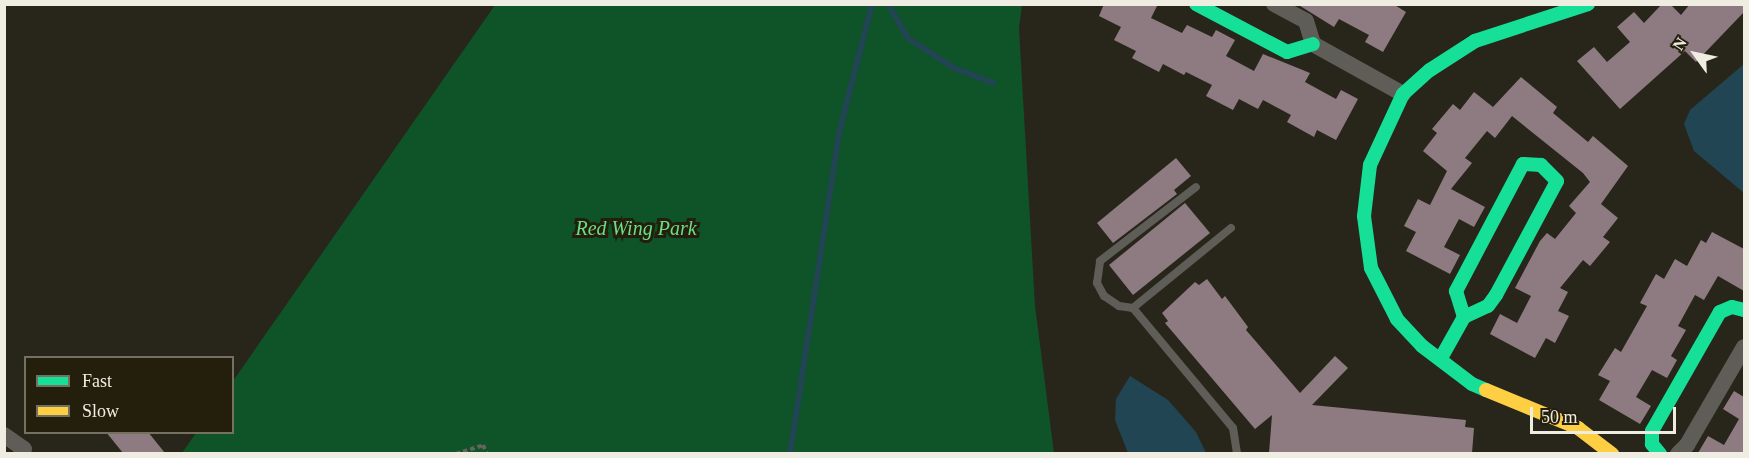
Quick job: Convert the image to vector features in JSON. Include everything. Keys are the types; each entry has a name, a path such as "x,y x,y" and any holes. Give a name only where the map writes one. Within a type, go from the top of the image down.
{"street":[{"path":"1196,4 1287,52 1313,44"},
{"path":"1274,4 1306,21 1313,44 1403,94"},
{"path":"1588,4 1475,41 1430,70 1403,94 1384,129 1370,165 1366,240 1371,268 1397,319 1422,346 1473,384 1578,428 1612,453"},
{"path":"1441,358 1464,317 1488,306 1496,295 1557,181 1541,165 1523,164 1456,291 1464,317"},
{"path":"1660,453 1652,444 1652,431 1720,312 1732,308 1744,310"},
{"path":"1678,453 1687,445 1744,347"},
{"path":"4,435 23,451"}],"lane":[{"path":"1196,187 1100,261 1097,283 1104,296 1119,306 1133,308 1233,428 1237,453"},
{"path":"1133,308 1231,228"}],"path":[{"path":"456,453 483,445 487,453"}],"green space":[{"name":"Red Wing Park","path":"495,5 1022,5 1019,28 1035,306 1054,453 182,453 195,434 234,434 234,380"}],"water":[{"path":"1744,64 1744,193 1694,151 1684,124 1690,110"},
{"path":"1130,376 1168,400 1196,432 1206,453 1128,453 1115,420 1116,399"}],"building":[{"path":"1104,4 1158,4 1151,18 1182,33 1187,25 1212,37 1216,30 1235,40 1226,56 1254,71 1263,54 1310,73 1305,82 1336,99 1341,90 1358,99 1336,140 1317,130 1314,137 1287,122 1291,115 1263,100 1258,109 1239,99 1233,110 1206,96 1212,85 1186,72 1184,75 1163,64 1159,72 1132,58 1136,51 1114,40 1121,27 1099,16"},
{"path":"1297,4 1393,4 1406,12 1383,52 1365,42 1369,35 1339,19 1334,27"},
{"path":"1662,4 1670,4 1681,15 1690,4 1744,4 1744,12 1696,62 1685,51 1620,109 1577,61 1594,47 1607,62 1630,42 1617,27 1634,12 1644,23"},
{"path":"1521,77 1557,107 1553,113 1588,142 1593,136 1628,166 1601,204 1618,218 1603,237 1610,242 1590,266 1583,260 1560,288 1568,292 1558,311 1569,316 1555,343 1546,338 1535,358 1490,334 1500,314 1517,323 1531,296 1515,288 1540,241 1547,233 1555,239 1576,213 1569,206 1590,182 1583,173 1512,116 1495,138 1487,131 1465,158 1472,163 1451,189 1485,207 1474,227 1459,219 1444,247 1460,255 1450,274 1406,251 1416,232 1404,226 1418,199 1430,205 1447,171 1423,151 1437,133 1432,129 1453,104 1460,110 1474,92 1493,107"},
{"path":"1176,158 1191,176 1174,190 1177,194 1113,243 1097,223"},
{"path":"1185,203 1210,233 1133,295 1109,265"},
{"path":"1712,232 1744,249 1744,291 1718,276 1704,300 1695,295 1678,326 1686,330 1671,356 1677,360 1667,378 1652,370 1636,397 1651,406 1640,424 1599,400 1610,381 1598,375 1615,348 1621,352 1647,306 1640,303 1656,274 1664,279 1675,259 1687,266 1701,240 1706,243"},
{"path":"1207,279 1222,299 1225,296 1248,327 1246,330 1300,393 1335,356 1348,368 1312,405 1466,420 1465,427 1474,428 1472,453 1269,453 1272,415 1255,429 1165,323 1168,321 1162,313 1195,282 1199,285"},
{"path":"1734,391 1744,397 1744,453 1698,453 1708,436 1724,445 1739,419 1723,409"},
{"path":"108,434 150,434 165,453 123,453"}],"waterway":[{"path":"790,454 840,129 872,4"},
{"path":"888,4 908,38 954,68 993,83"}],"traffic: fast":[{"path":"1196,4 1287,52 1313,44"},
{"path":"1486,390 1472,384 1422,346 1397,319 1371,268 1364,216 1370,165 1403,94 1430,70 1475,41 1588,4"},
{"path":"1441,358 1464,317 1488,306 1496,295 1557,181 1541,165 1523,164 1456,291 1464,317"},
{"path":"1660,454 1652,444 1652,431 1720,312 1732,307 1744,310"}],"traffic: slow":[{"path":"1486,390 1578,428 1612,454"}]}
